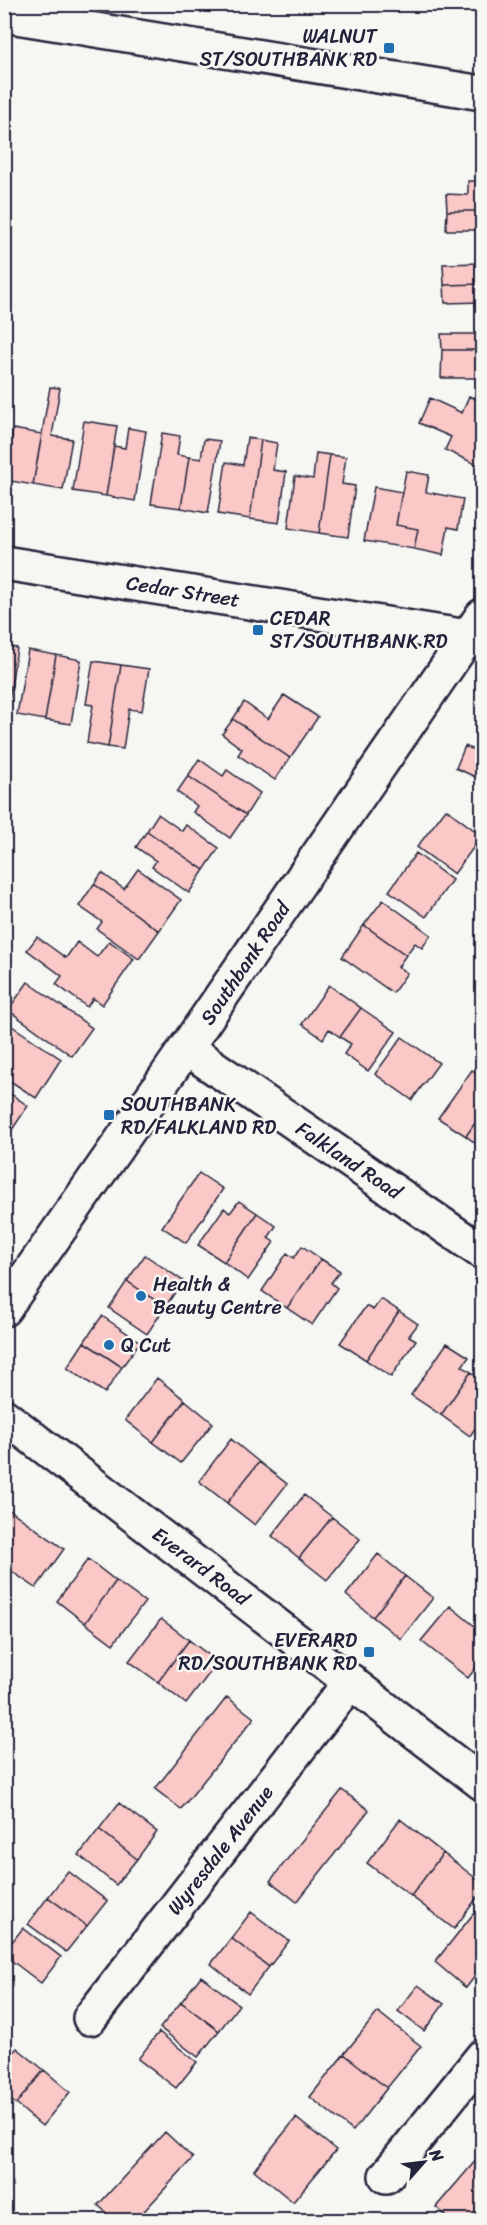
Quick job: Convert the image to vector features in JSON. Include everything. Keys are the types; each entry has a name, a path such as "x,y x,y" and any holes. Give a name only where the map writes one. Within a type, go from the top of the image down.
{"street":[{"path":"4,15 483,93"},
{"name":"Cedar Street","path":"4,563 478,632"},
{"name":"Southbank Road","path":"4,1309 478,632"},
{"name":"Falkland Road","path":"186,1048 483,1252"},
{"name":"Everard Road","path":"4,1416 483,1783"},
{"name":"Wyresdale Avenue","path":"90,2018 351,1681"},
{"path":"386,2176 483,2057"}],"building":[{"path":"468,181 482,181 482,211 447,211 446,194 468,195"},
{"path":"447,211 482,211 482,230 446,230"},
{"path":"482,263 482,284 444,285 443,264"},
{"path":"482,284 482,302 445,303 444,285"},
{"path":"441,334 482,334 482,350 442,350"},
{"path":"442,350 482,350 482,378 441,378"},
{"path":"50,387 60,388 52,436 72,439 63,490 33,485"},
{"path":"469,396 482,402 482,467 445,450 451,437 419,423 430,398 462,413"},
{"path":"84,421 117,426 106,496 73,491"},
{"path":"128,428 146,431 135,501 106,496 114,446 125,448"},
{"path":"13,429 42,434 33,485 5,480"},
{"path":"162,433 180,436 177,455 189,457 181,508 151,504"},
{"path":"247,438 261,440 250,519 218,514 226,462 243,465"},
{"path":"204,439 220,441 208,513 181,508 189,457 201,459"},
{"path":"261,440 277,443 273,470 286,472 279,523 250,519"},
{"path":"316,453 330,455 319,533 288,528 295,476 313,479"},
{"path":"330,455 346,457 342,484 355,486 348,537 319,533"},
{"path":"406,471 429,475 426,492 463,499 458,529 448,527 443,555 414,549 418,529 396,525"},
{"path":"374,487 402,492 396,525 418,529 414,549 364,541"},
{"path":"4,646 17,648 7,713 4,713"},
{"path":"28,650 56,655 45,720 17,715"},
{"path":"56,655 81,660 71,724 45,720"},
{"path":"93,661 121,665 108,747 87,743 93,705 86,704"},
{"path":"121,665 149,669 142,711 129,709 123,749 108,747"},
{"path":"284,695 318,717 290,758 233,719 244,702 268,719"},
{"path":"233,719 290,758 275,780 238,755 242,749 222,734"},
{"path":"482,743 482,780 456,768 465,746 479,752"},
{"path":"199,759 223,776 227,770 260,793 246,815 188,776"},
{"path":"188,776 246,815 230,838 193,812 197,806 177,792"},
{"path":"446,809 482,836 454,874 417,847"},
{"path":"158,814 182,831 186,825 219,848 204,870 147,831"},
{"path":"147,831 204,870 189,893 152,867 156,861 136,847"},
{"path":"416,853 452,880 426,917 389,891"},
{"path":"138,869 181,900 159,931 94,884 102,873 124,889"},
{"path":"94,884 159,931 139,959 97,929 102,922 79,906"},
{"path":"383,900 431,935 422,948 415,943 406,955 364,925"},
{"path":"364,925 406,955 398,967 407,973 393,993 342,957"},
{"path":"37,937 66,958 77,942 97,957 109,941 134,959 102,1005 93,998 87,1007 56,984 62,976 27,950"},
{"path":"28,982 92,1028 72,1056 8,1010"},
{"path":"329,985 361,1008 340,1037 329,1029 323,1039 302,1024"},
{"path":"361,1008 396,1032 368,1071 344,1054 351,1044 340,1037"},
{"path":"12,1026 61,1059 36,1098 4,1077 4,1037"},
{"path":"402,1037 439,1063 412,1100 375,1074"},
{"path":"472,1070 482,1077 480,1089 482,1091 482,1113 466,1136 438,1118"},
{"path":"4,1089 28,1106 5,1140 4,1140"},
{"path":"482,1113 482,1148 466,1136"},
{"path":"199,1173 223,1189 186,1243 162,1227"},
{"path":"239,1201 257,1213 224,1262 198,1245 224,1208 230,1213"},
{"path":"257,1213 276,1226 268,1238 274,1242 248,1280 224,1262"},
{"path":"302,1246 321,1259 287,1308 262,1291 287,1253 294,1258"},
{"path":"145,1255 183,1281 165,1307 127,1281"},
{"path":"321,1259 340,1271 331,1283 337,1288 312,1325 287,1308"},
{"path":"127,1281 165,1307 147,1334 109,1308"},
{"path":"381,1299 399,1311 366,1360 340,1343 366,1306 373,1310"},
{"path":"399,1311 418,1324 409,1336 416,1340 391,1377 366,1360"},
{"path":"102,1316 140,1342 122,1367 84,1342"},
{"path":"84,1342 122,1367 105,1393 67,1368"},
{"path":"447,1343 469,1357 462,1366 471,1372 441,1415 411,1395"},
{"path":"482,1371 482,1418 470,1436 441,1415 471,1372 479,1377"},
{"path":"157,1378 185,1400 153,1442 125,1420"},
{"path":"185,1400 213,1423 181,1463 153,1442"},
{"path":"231,1439 259,1462 227,1503 199,1481"},
{"path":"259,1462 287,1484 255,1525 227,1503"},
{"path":"304,1495 332,1517 299,1558 272,1536"},
{"path":"4,1506 64,1549 36,1588 4,1566"},
{"path":"332,1517 360,1539 327,1580 299,1558"},
{"path":"378,1554 405,1576 373,1617 346,1595"},
{"path":"88,1559 116,1581 85,1623 57,1601"},
{"path":"405,1576 433,1598 401,1639 373,1617"},
{"path":"116,1581 145,1602 113,1644 85,1623"},
{"path":"450,1606 482,1632 482,1660 468,1678 421,1641"},
{"path":"161,1619 189,1640 158,1682 129,1661"},
{"path":"189,1640 218,1662 186,1704 158,1682"},
{"path":"227,1697 254,1718 181,1809 155,1789"},
{"path":"342,1790 369,1810 297,1902 270,1881"},
{"path":"119,1803 157,1832 137,1859 99,1829"},
{"path":"400,1819 443,1853 411,1896 367,1863"},
{"path":"99,1829 137,1859 116,1885 79,1855"},
{"path":"443,1853 482,1883 482,1891 454,1929 411,1896"},
{"path":"68,1871 107,1901 87,1926 48,1897"},
{"path":"48,1897 87,1926 66,1952 28,1924"},
{"path":"482,1903 482,1967 466,1988 435,1962"},
{"path":"251,1912 289,1941 269,1967 231,1938"},
{"path":"23,1928 61,1957 41,1983 4,1955"},
{"path":"231,1938 269,1967 248,1994 211,1964"},
{"path":"201,1976 239,2005 219,2031 181,2002"},
{"path":"418,1985 444,2004 424,2031 398,2011"},
{"path":"181,2002 219,2031 198,2057 160,2028"},
{"path":"378,2012 421,2046 387,2088 344,2054"},
{"path":"159,2032 197,2062 176,2088 138,2059"},
{"path":"17,2048 44,2070 16,2104 4,2095 4,2063"},
{"path":"344,2054 387,2088 353,2131 310,2097"},
{"path":"44,2070 70,2092 42,2126 16,2104"},
{"path":"296,2118 336,2150 293,2202 254,2170"},
{"path":"165,2132 193,2158 136,2220 114,2220 98,2205"},
{"path":"477,2159 482,2163 482,2220 451,2220 436,2207"}],"place":[{"name":"WALNUT ST/SOUTHBANK RD","path":"389,48"},
{"name":"CEDAR ST/SOUTHBANK RD","path":"258,630"},
{"name":"SOUTHBANK RD/FALKLAND RD","path":"109,1115"},
{"name":"Health & Beauty Centre","path":"141,1296"},
{"name":"Q Cut","path":"109,1345"},
{"name":"EVERARD RD/SOUTHBANK RD","path":"369,1652"}]}
